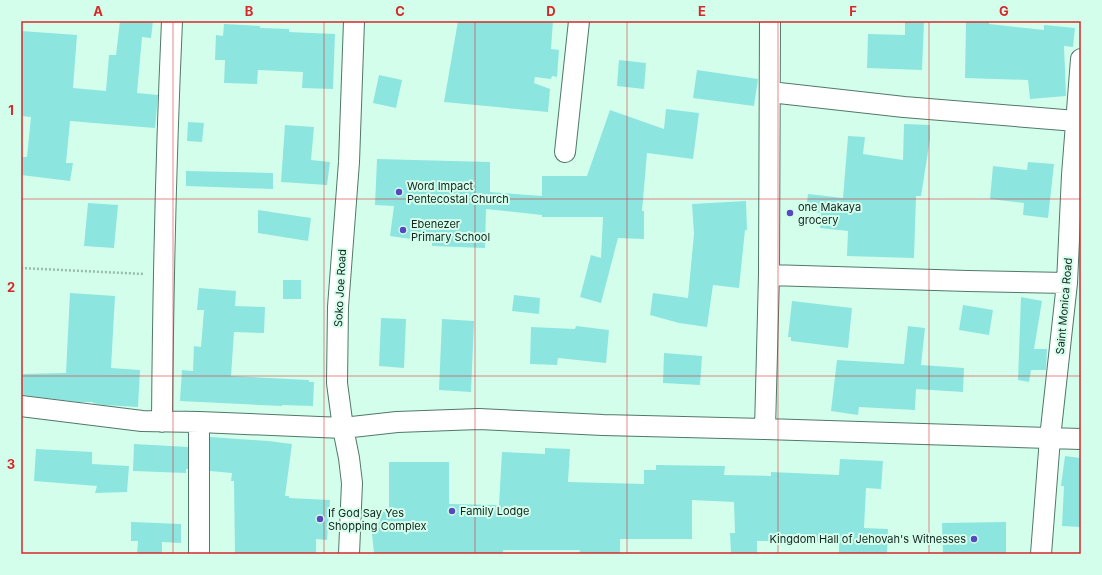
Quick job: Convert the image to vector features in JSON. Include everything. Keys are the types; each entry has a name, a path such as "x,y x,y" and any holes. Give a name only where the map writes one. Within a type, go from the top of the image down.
{"street":[{"path":"162,422 167,132 172,21"},
{"name":"Soko Joe Road","path":"348,554 352,483 337,383 338,307 349,162 354,21"},
{"path":"565,152 579,21"},
{"path":"765,428 769,275 770,21"},
{"name":"Saint Monica Road","path":"1041,554 1050,438 1067,283 1072,175 1081,58"},
{"path":"770,92 904,107 1076,121"},
{"path":"769,275 1067,283"},
{"path":"21,406 142,421 343,428 397,422 479,419 603,425 765,428 1081,439"},
{"path":"199,422 199,554"}],"path":[{"path":"21,268 164,275"}],"building":[{"path":"120,21 153,21 151,38 142,37 137,93 158,95 155,128 70,121 66,163 73,163 70,181 21,175 21,157 27,157 31,117 21,116 21,31 77,35 73,88 106,91 109,55 116,55"},
{"path":"458,21 553,21 551,49 559,50 557,77 552,76 551,79 535,77 534,83 550,89 548,112 444,102"},
{"path":"905,21 924,21 922,70 867,68 868,34 905,35"},
{"path":"966,21 989,21 989,24 1044,30 1044,25 1075,28 1073,47 1064,46 1066,96 1030,99 1028,80 965,78"},
{"path":"224,24 260,26 260,28 289,29 289,32 335,34 333,89 302,88 303,72 258,70 257,84 224,83 225,60 215,60 216,35 223,36"},
{"path":"619,60 646,63 644,89 617,86"},
{"path":"697,70 758,79 754,106 693,98"},
{"path":"379,75 402,80 396,108 373,103"},
{"path":"666,109 699,113 693,159 647,153 642,211 644,211 644,239 618,238 601,303 580,297 591,255 601,258 603,217 542,217 542,215 486,209 485,248 432,246 432,242 390,236 394,206 375,205 377,159 490,162 490,192 542,196 542,176 587,176 610,110 664,129"},
{"path":"188,122 204,123 202,142 187,141"},
{"path":"904,124 930,125 930,139 921,196 916,196 914,258 847,256 848,231 820,228 821,213 806,211 808,194 843,198 848,136 865,137 863,154 903,160"},
{"path":"285,125 314,127 311,160 330,162 327,185 281,182"},
{"path":"1028,162 1054,164 1048,218 1023,215 1024,203 990,199 993,166 1027,170"},
{"path":"186,171 273,173 273,189 186,186"},
{"path":"746,201 747,230 745,230 739,288 713,285 707,327 679,323 650,315 653,293 688,298 694,234 692,204"},
{"path":"88,203 118,205 114,248 84,246"},
{"path":"258,210 311,218 308,241 258,233"},
{"path":"283,280 301,280 301,299 283,299"},
{"path":"199,288 236,291 235,306 265,307 264,333 234,332 231,376 309,380 309,382 314,382 313,406 180,401 182,370 193,371 194,346 201,347 204,310 197,310"},
{"path":"70,293 115,296 111,368 140,370 138,407 103,405 93,402 79,402 21,395 21,374 66,373"},
{"path":"514,295 540,298 539,314 512,311"},
{"path":"1021,297 1042,301 1034,349 1047,349 1046,370 1031,370 1029,382 1018,380"},
{"path":"792,301 852,308 848,348 791,341 791,337 788,337"},
{"path":"963,305 993,310 989,335 959,330"},
{"path":"381,318 406,319 404,368 379,366"},
{"path":"442,319 474,321 471,392 439,390"},
{"path":"576,326 609,330 606,363 558,358 557,365 530,364 531,327 575,329"},
{"path":"908,326 925,328 921,365 964,368 963,392 916,389 915,410 859,407 858,415 831,411 837,360 904,364"},
{"path":"664,353 702,356 700,385 663,383"},
{"path":"210,437 292,444 285,496 289,496 289,498 330,500 327,540 316,539 316,554 235,554 234,481 231,481 232,473 210,471"},
{"path":"134,444 188,447 188,469 186,469 186,473 133,471"},
{"path":"545,448 570,449 568,482 644,484 644,470 656,470 656,465 725,466 724,475 771,476 771,472 839,475 840,459 883,461 881,489 866,488 864,528 888,529 887,554 839,554 839,542 757,541 757,554 731,554 730,533 735,533 734,502 692,500 692,539 620,539 620,554 579,554 580,550 503,550 503,554 374,554 371,523 380,522 379,512 389,511 389,462 449,462 449,504 499,505 502,452 545,454"},
{"path":"36,449 92,452 92,464 129,466 127,492 95,493 97,486 34,481"},
{"path":"1065,456 1081,458 1081,527 1062,526 1064,486 1061,486"},
{"path":"131,522 181,524 181,543 162,542 162,554 137,554 138,541 131,541"},
{"name":"Kingdom Hall of Jehovah's Witnesses","path":"1006,522 1006,554 943,554 942,523"}],"place":[{"name":"Word Impact Pentecostal Church","path":"399,192"},
{"name":"one Makaya grocery","path":"790,213"},
{"name":"Ebenezer Primary School","path":"403,230"},
{"name":"Family Lodge","path":"452,511"},
{"name":"If God Say Yes Shopping Complex","path":"320,519"},
{"name":"Kingdom Hall of Jehovah's Witnesses","path":"974,539"}]}
